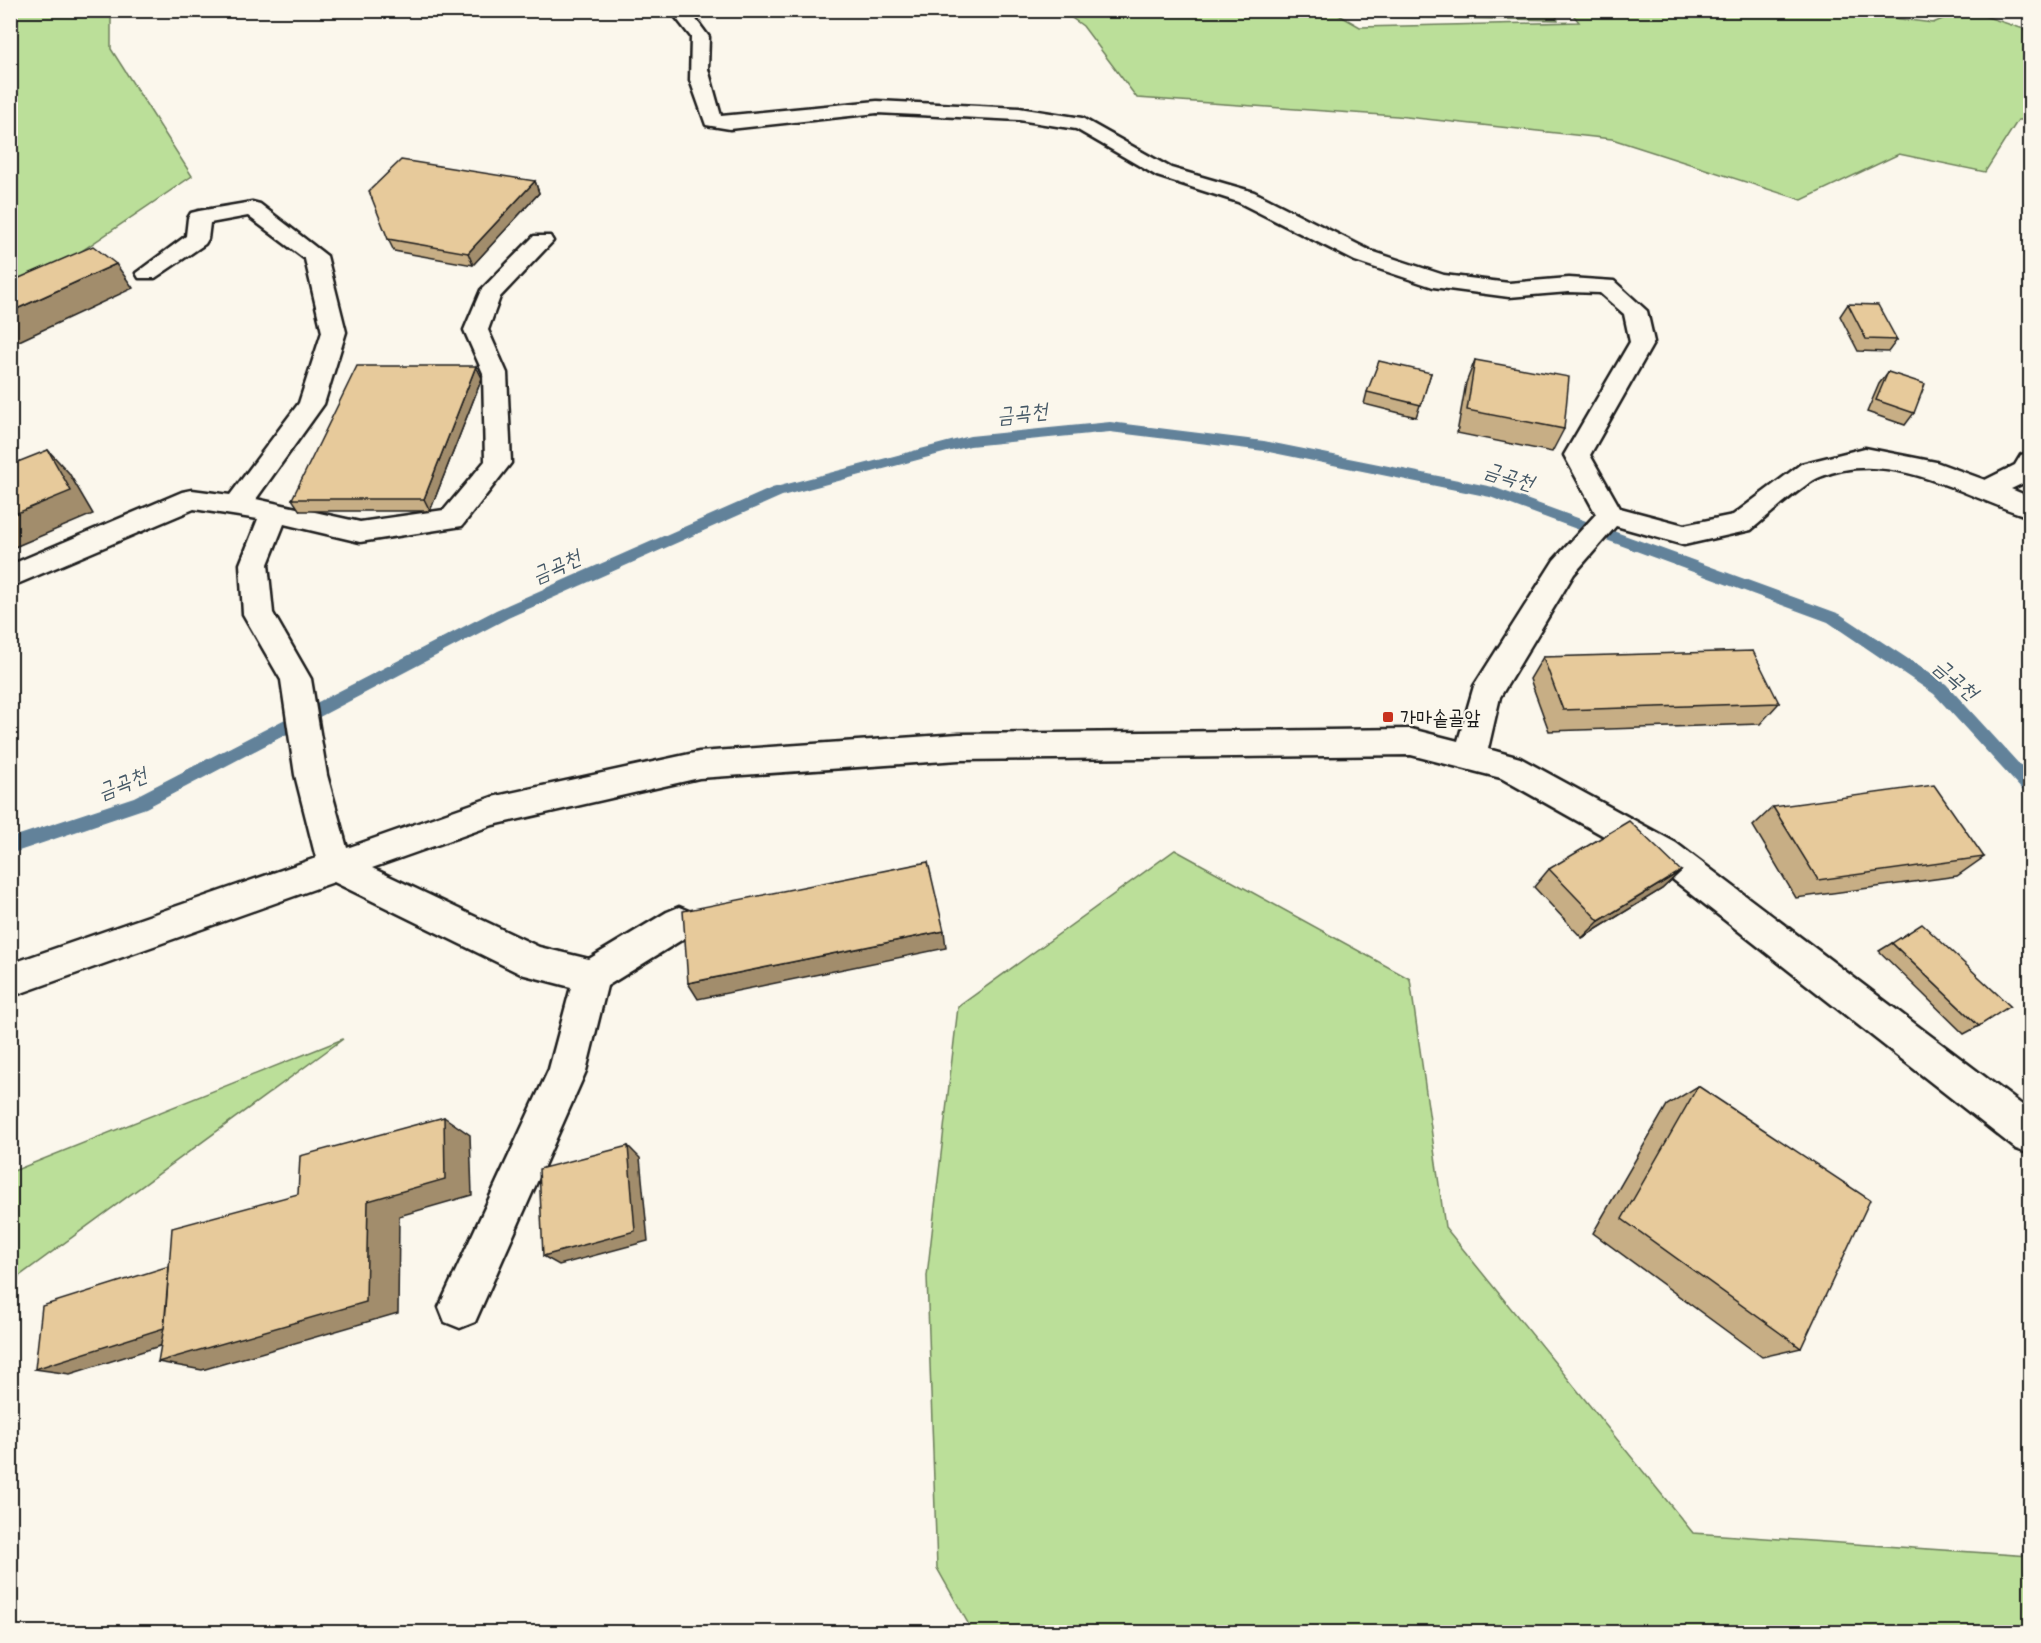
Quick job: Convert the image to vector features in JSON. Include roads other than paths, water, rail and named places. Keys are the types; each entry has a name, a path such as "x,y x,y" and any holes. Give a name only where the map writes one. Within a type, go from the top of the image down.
{"street":[{"path":"679,10 700,37 695,57 705,101 713,121 730,123 877,107 1019,114 1082,123 1164,172 1245,197 1363,256 1441,282 1509,290 1569,285 1605,286 1635,310 1642,342 1577,455 1610,514 1684,535 1742,523 1810,470 1865,458 1936,471 2031,507"},
{"path":"147,273 197,239 199,218 252,208 316,256 334,332 311,404 237,506"},
{"path":"10,577 192,499 275,512 360,532 452,519 498,463 495,373 476,330 489,296 542,241"},
{"path":"1987,490 2026,471 2031,461"},
{"path":"275,512 254,564 258,614 296,680 311,775 335,866 534,962 592,976"},
{"path":"1470,757 1485,695 1564,567 1610,514"},
{"path":"10,981 492,811 699,765 982,746 1411,742 1509,767 1664,853 2031,1135"},
{"path":"460,1307 567,1071 592,976 679,924"}],"waterway":[{"name":"금곡천","path":"10,846 140,803 502,614 777,492 970,441 1110,427 1264,446 1493,492 1834,618 1940,689 2030,787"}],"place":[{"name":"가마솥골앞","path":"1388,717"}]}
